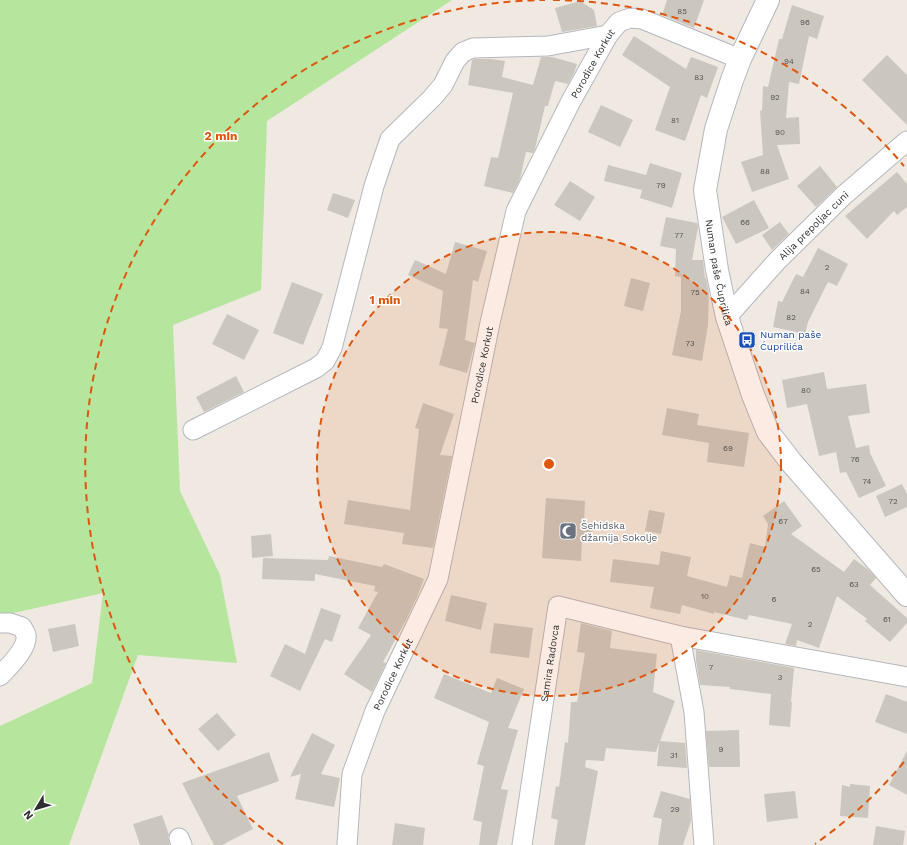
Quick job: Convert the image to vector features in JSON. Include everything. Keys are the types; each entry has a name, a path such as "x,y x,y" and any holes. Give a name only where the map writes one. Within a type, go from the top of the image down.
{"street":[{"name":"Numan paše Čuprilića","path":"768,0 740,59 732,80 716,129 705,190 717,270 727,317 753,396 768,432 791,462 907,595"},
{"name":"Porodice Korkut","path":"347,845 352,774 375,711 438,579 490,322 516,211 571,101 608,36 619,22 630,18 642,19 740,59"},
{"path":"193,430 316,368 324,361 332,348 374,186 390,139 432,98 443,85 455,61 463,52 474,48 548,46 608,36"},
{"name":"Alija prepoljac cuni","path":"727,317 782,255 843,196 907,141"},
{"name":"Samira Radovca","path":"522,845 558,606 680,636 907,677"},
{"path":"0,623 10,623 22,626 26,634 26,643 19,655 0,676"},
{"path":"680,636 694,712 704,845"}],"green space":[{"path":"0,0 452,0 267,121 261,290 173,325 180,491 220,575 237,663 138,655 69,845 0,845 0,726 92,683 103,593 0,616"}],"building":[{"path":"667,0 704,0 694,28 662,15"},
{"path":"580,1 594,10 597,26 562,32 555,8"},
{"path":"792,5 824,16 817,39 809,36 799,84 789,82 786,118 799,117 800,144 777,145 789,179 752,192 741,162 763,155 760,111 762,110 763,86 768,87 779,39 782,39"},
{"path":"634,36 686,69 691,57 718,67 707,98 701,95 685,141 655,130 670,87 622,55"},
{"path":"887,55 907,75 907,125 862,80"},
{"path":"541,57 552,57 577,64 568,84 555,81 548,106 545,106 535,149 533,153 526,152 520,179 513,193 484,186 491,157 498,158 513,93 468,85 472,60 491,59 505,61 502,77 533,85"},
{"path":"601,105 633,120 620,147 588,132"},
{"path":"650,163 682,173 672,208 640,198 642,190 604,181 608,165 646,175"},
{"path":"820,166 837,187 816,207 797,186"},
{"path":"897,172 907,184 907,207 897,215 894,211 867,239 845,216"},
{"path":"570,181 595,197 580,221 554,205"},
{"path":"333,193 355,200 348,218 327,210"},
{"path":"754,200 769,228 736,244 722,217"},
{"path":"666,217 697,223 698,227 692,260 703,260 705,278 709,293 708,325 702,361 672,355 681,311 681,277 675,276 676,249 660,246"},
{"path":"780,222 789,234 772,250 762,235"},
{"path":"455,242 487,251 478,282 473,280 465,340 475,343 467,373 439,365 448,329 439,328 443,291 408,275 415,260 446,274"},
{"path":"818,248 848,264 837,286 828,282 808,322 805,334 773,327 778,301 782,302 796,274 803,277"},
{"path":"631,278 650,283 643,311 624,306"},
{"path":"292,282 323,294 303,345 273,333"},
{"path":"227,314 259,330 244,360 212,344"},
{"path":"824,372 827,389 866,384 870,413 848,416 856,448 869,445 870,453 886,486 859,498 846,472 840,473 836,452 819,456 807,404 787,408 782,380"},
{"path":"236,376 244,392 204,412 196,397"},
{"path":"423,403 454,414 440,455 452,456 433,548 402,544 404,533 344,524 348,500 410,510 419,429 415,428"},
{"path":"667,408 699,414 697,425 749,433 744,467 707,462 709,443 662,435"},
{"path":"902,484 907,494 907,507 885,517 876,496"},
{"name":"Šehidska džamija Sokolje","path":"546,498 585,501 584,523 593,524 591,539 582,539 581,561 542,558"},
{"path":"784,501 802,526 791,534 844,572 854,559 869,570 876,578 870,585 907,618 907,623 890,642 865,621 867,619 837,596 819,648 797,640 796,646 785,644 792,624 749,615 747,620 714,612 714,614 682,605 680,614 650,608 654,587 610,582 613,559 659,565 661,551 691,557 687,576 727,587 730,575 742,578 750,543 765,547 768,524 763,516"},
{"path":"649,510 665,513 661,534 645,531"},
{"path":"271,534 273,556 252,558 251,536"},
{"path":"329,556 382,567 384,564 424,579 406,620 383,662 386,663 372,692 344,674 371,635 358,628 378,592 374,591 375,586 315,574 315,581 262,579 263,558 328,560"},
{"path":"451,595 487,603 481,630 445,621"},
{"path":"321,608 341,615 332,642 325,639 300,691 270,676 285,644 305,654"},
{"path":"494,623 533,628 529,658 490,653"},
{"path":"581,623 612,631 610,648 657,654 653,692 675,701 660,741 685,743 687,768 657,766 659,743 656,752 606,748 604,761 586,760 585,767 598,771 585,845 554,845 558,820 551,818 556,786 559,787 565,742 568,743 571,702 577,702 585,653 577,652"},
{"path":"75,624 79,646 53,652 48,629"},
{"path":"696,650 794,668 790,727 769,725 771,694 730,689 730,687 700,685"},
{"path":"444,674 491,693 497,678 524,689 508,728 518,730 501,789 508,790 497,845 479,845 482,822 473,820 484,766 477,764 489,722 434,698"},
{"path":"886,694 907,702 907,734 875,722"},
{"path":"217,713 236,735 218,751 198,729"},
{"path":"739,730 740,767 709,767 706,731"},
{"path":"312,733 335,745 321,774 340,778 334,807 295,799 301,774 290,777"},
{"path":"907,751 907,795 889,785"},
{"path":"269,752 279,781 237,796 253,829 222,845 214,845 182,783"},
{"path":"850,784 870,786 868,818 840,816 842,785 850,787"},
{"path":"661,791 690,799 691,821 683,845 658,845 662,819 653,817"},
{"path":"795,791 798,818 767,822 764,794"},
{"path":"162,815 169,835 170,845 140,845 133,824"},
{"path":"395,823 425,828 423,845 392,845"},
{"path":"876,826 905,831 903,845 873,845"}],"place":[{"name":"Numan paše Ćuprilića","path":"747,340"},
{"name":"Šehidska džamija Sokolje","path":"568,531"}]}
